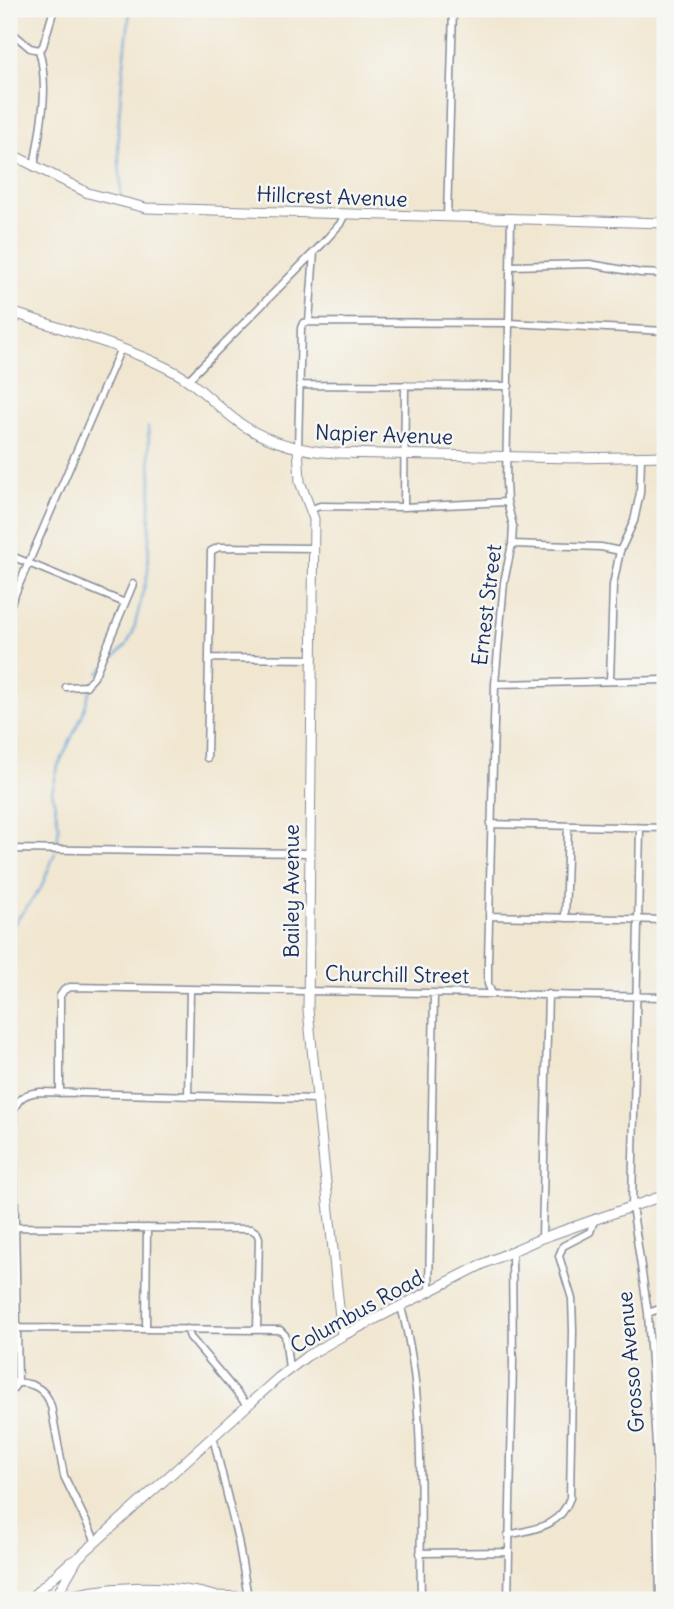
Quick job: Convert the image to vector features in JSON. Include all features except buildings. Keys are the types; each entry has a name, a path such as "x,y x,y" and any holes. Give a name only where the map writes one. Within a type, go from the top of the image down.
{"street":[{"path":"39,50 43,46 54,9"},
{"path":"447,217 453,9"},
{"path":"9,30 30,48 39,50"},
{"path":"34,167 44,102 39,50"},
{"name":"Hillcrest Avenue","path":"9,153 88,193 146,208 665,223"},
{"path":"188,380 314,252 340,224 345,214"},
{"name":"Ernest Street","path":"492,994 488,984 488,916 495,684 504,582 512,544 512,516 507,502 511,219"},
{"path":"309,322 314,252"},
{"path":"510,266 590,264 665,274"},
{"path":"9,336 13,313"},
{"name":"Napier Avenue","path":"13,313 142,356 188,380 243,426 298,448 336,453 665,456"},
{"path":"298,448 303,323 510,323 665,331"},
{"path":"9,608 121,348"},
{"path":"300,385 509,386"},
{"path":"404,507 405,385"},
{"name":"Bailey Avenue","path":"298,448 300,482 312,509 314,548 308,1010 342,1336"},
{"path":"610,681 613,585 620,551 634,521 640,493 641,457"},
{"path":"312,509 320,506 404,507 507,502"},
{"path":"512,544 601,547 620,551"},
{"path":"207,758 213,548 314,548"},
{"path":"9,555 125,603"},
{"path":"66,687 86,686 94,677 133,584"},
{"path":"210,658 313,659"},
{"path":"495,684 665,680"},
{"path":"490,824 665,828"},
{"path":"565,918 568,826"},
{"name":"Grosso Avenue","path":"640,828 632,1206 648,1313 657,1462 660,1600"},
{"path":"9,849 309,853"},
{"path":"488,916 665,920"},
{"name":"Churchill Street","path":"60,1093 60,996 70,987 665,996"},
{"path":"188,1096 190,990"},
{"path":"429,1292 434,993"},
{"path":"542,1238 548,995"},
{"path":"9,1394 18,1382 18,1328 12,1271 15,1227 11,1156 16,1103 26,1094 60,1093 317,1099"},
{"name":"Columbus Road","path":"28,1600 247,1405 307,1356 512,1251 595,1218 665,1195"},
{"path":"508,1535 555,1522 567,1507 570,1497 572,1299 559,1256 563,1246 590,1232 595,1218"},
{"path":"15,1227 248,1229 257,1233 259,1252 257,1329"},
{"path":"146,1329 147,1228"},
{"path":"508,1600 513,1363 512,1251"},
{"path":"401,1307 415,1374 419,1432 421,1600"},
{"path":"648,1313 665,1307"},
{"path":"18,1328 278,1329 284,1333 289,1369"},
{"path":"187,1329 190,1337 247,1405"},
{"path":"9,1382 34,1385 49,1400 64,1476 96,1542"},
{"path":"214,1437 248,1597"},
{"path":"657,1462 665,1463"},
{"path":"420,1553 508,1552"},
{"name":"Columbus Road","path":"55,1600 78,1558"},
{"path":"55,1600 88,1591 109,1589 344,1600"},
{"path":"198,1600 214,1596"}],"waterway":[{"path":"121,197 119,122 130,9"},
{"path":"99,673 126,646 133,633 148,572 151,479 148,427"},
{"path":"56,848 59,827 52,791 58,766 82,716 92,684"},
{"path":"9,930 41,888 55,853"}]}
